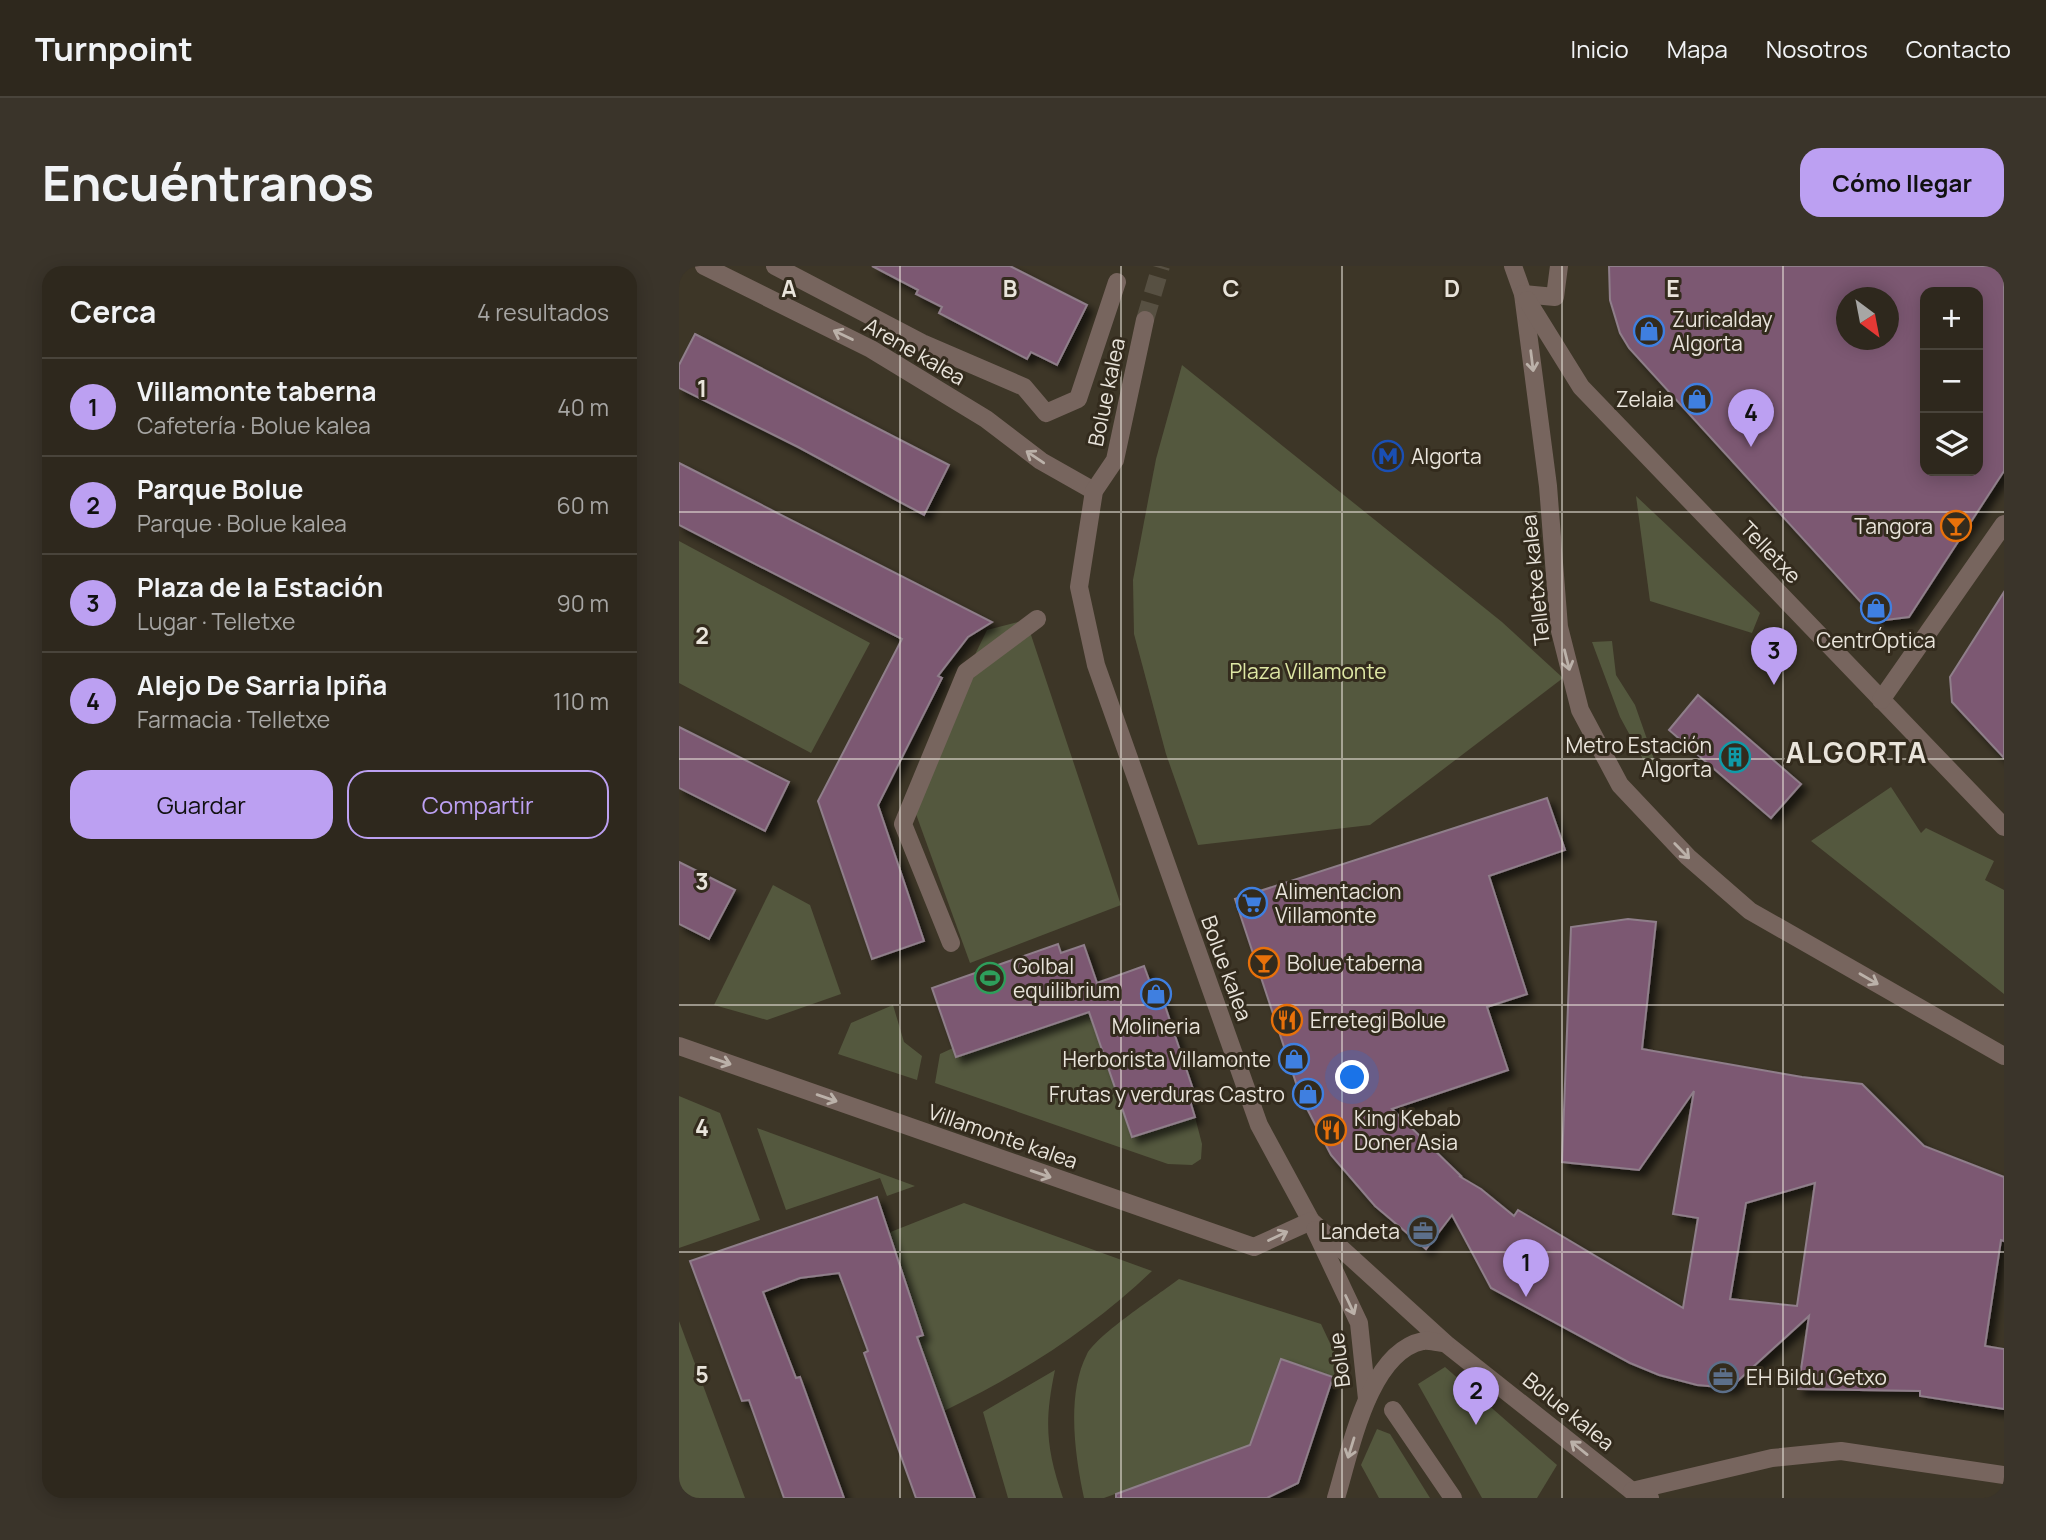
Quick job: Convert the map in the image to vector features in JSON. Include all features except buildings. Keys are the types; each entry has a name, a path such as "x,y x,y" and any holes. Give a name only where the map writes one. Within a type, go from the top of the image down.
{"street":[{"name":"Arene kalea","path":"704,266 871,349 986,419 1041,461 1094,491"},
{"path":"775,266 922,343 1024,387 1046,413 1078,399 1117,282"},
{"name":"Telletxe kalea","path":"1513,266 1523,294 1548,486 1559,627 1580,710 1620,785 1688,858 1750,911 2004,1056"},
{"path":"1523,294 1555,297 1559,266"},
{"name":"Telletxe","path":"1523,294 1581,387 2004,827"},
{"name":"Bolue kalea","path":"1145,320 1115,460 1094,491 1079,587 1096,665 1259,1125 1311,1221 1445,1343 1628,1494 1650,1498"},
{"path":"1881,700 2004,524"},
{"path":"951,943 903,824 967,672 1037,619"},
{"name":"Villamonte kalea","path":"679,1046 1254,1247 1311,1221"},
{"name":"Bolue","path":"1311,1221 1359,1323 1367,1399"},
{"name":"Bolue","path":"1367,1399 1388,1363 1402,1351 1423,1341 1445,1343"},
{"path":"1336,1498 1367,1399"},
{"path":"1393,1410 1453,1498"},
{"path":"1628,1494 1772,1458 1841,1451 2004,1475"}],"green space":[{"name":"Plaza Villamonte","path":"1182,365 1502,622 1563,678 1370,825 1198,845 1166,754 1134,634 1133,580 1156,459"},
{"path":"1636,496 1760,613 1752,633 1650,601"},
{"path":"679,541 870,643 811,753 679,683"},
{"path":"1026,620 1121,905 970,963 908,792 987,630"},
{"path":"1612,641 1616,675 1635,705 1655,762 1651,774 1620,717 1592,642"},
{"path":"1891,787 1921,833 1926,828 1994,861 1985,880 2004,890 2004,994 1811,841"},
{"path":"773,885 810,905 841,994 767,1020 714,1005"},
{"path":"893,1005 904,1042 922,1056 917,1080 838,1054 851,1023"},
{"path":"1089,1012 1132,1137 1195,1117 1202,1144 1201,1159 1192,1165 1168,1164 935,1083 940,1054 953,1048 956,1057"},
{"path":"679,1096 720,1113 760,1220 679,1248"},
{"path":"757,1128 915,1186 887,1196 880,1178 786,1210"},
{"path":"964,1203 1152,1271 1104,1313 1054,1349 1000,1382 944,1411 917,1337 923,1334 888,1233"},
{"path":"1179,1279 1321,1324 1336,1356 1334,1377 1281,1359 1250,1445 1104,1498 1084,1498 1074,1426 1080,1370 1087,1354 1103,1336"},
{"path":"679,1321 745,1498 679,1498"},
{"path":"1445,1367 1557,1465 1537,1498 1482,1498 1418,1384"},
{"path":"1055,1370 1048,1420 1050,1449 1063,1498 1008,1498 983,1412"},
{"path":"1377,1429 1390,1434 1430,1498 1379,1498 1361,1465"}],"tunnel":[{"path":"1145,320 1161,266"}],"place":[{"name":"Zuricalday Algorta","path":"1649,331"},
{"name":"Zelaia","path":"1697,399"},
{"name":"Alejo De Sarria Ipiña","path":"1751,447"},
{"name":"Algorta","path":"1388,456"},
{"name":"Tangora","path":"1956,526"},
{"name":"CentrÓptica","path":"1876,608"},
{"name":"Plaza de la Estación","path":"1774,685"},
{"name":"Metro Estación Algorta","path":"1735,757"},
{"name":"Alimentacion Villamonte","path":"1252,903"},
{"name":"Bolue taberna","path":"1264,963"},
{"name":"Golbal equilibrium","path":"990,978"},
{"name":"Molineria","path":"1156,994"},
{"name":"Erretegi Bolue","path":"1287,1020"},
{"name":"Herborista Villamonte","path":"1294,1059"},
{"name":"Frutas y verduras Castro","path":"1308,1094"},
{"name":"King Kebab Doner Asia","path":"1331,1130"},
{"name":"Landeta","path":"1423,1231"},
{"name":"Villamonte taberna","path":"1526,1297"},
{"name":"EH Bildu Getxo","path":"1723,1377"},
{"name":"Parque Bolue","path":"1476,1425"}],"district":[{"name":"ALGORTA","path":"1857,752"}]}
